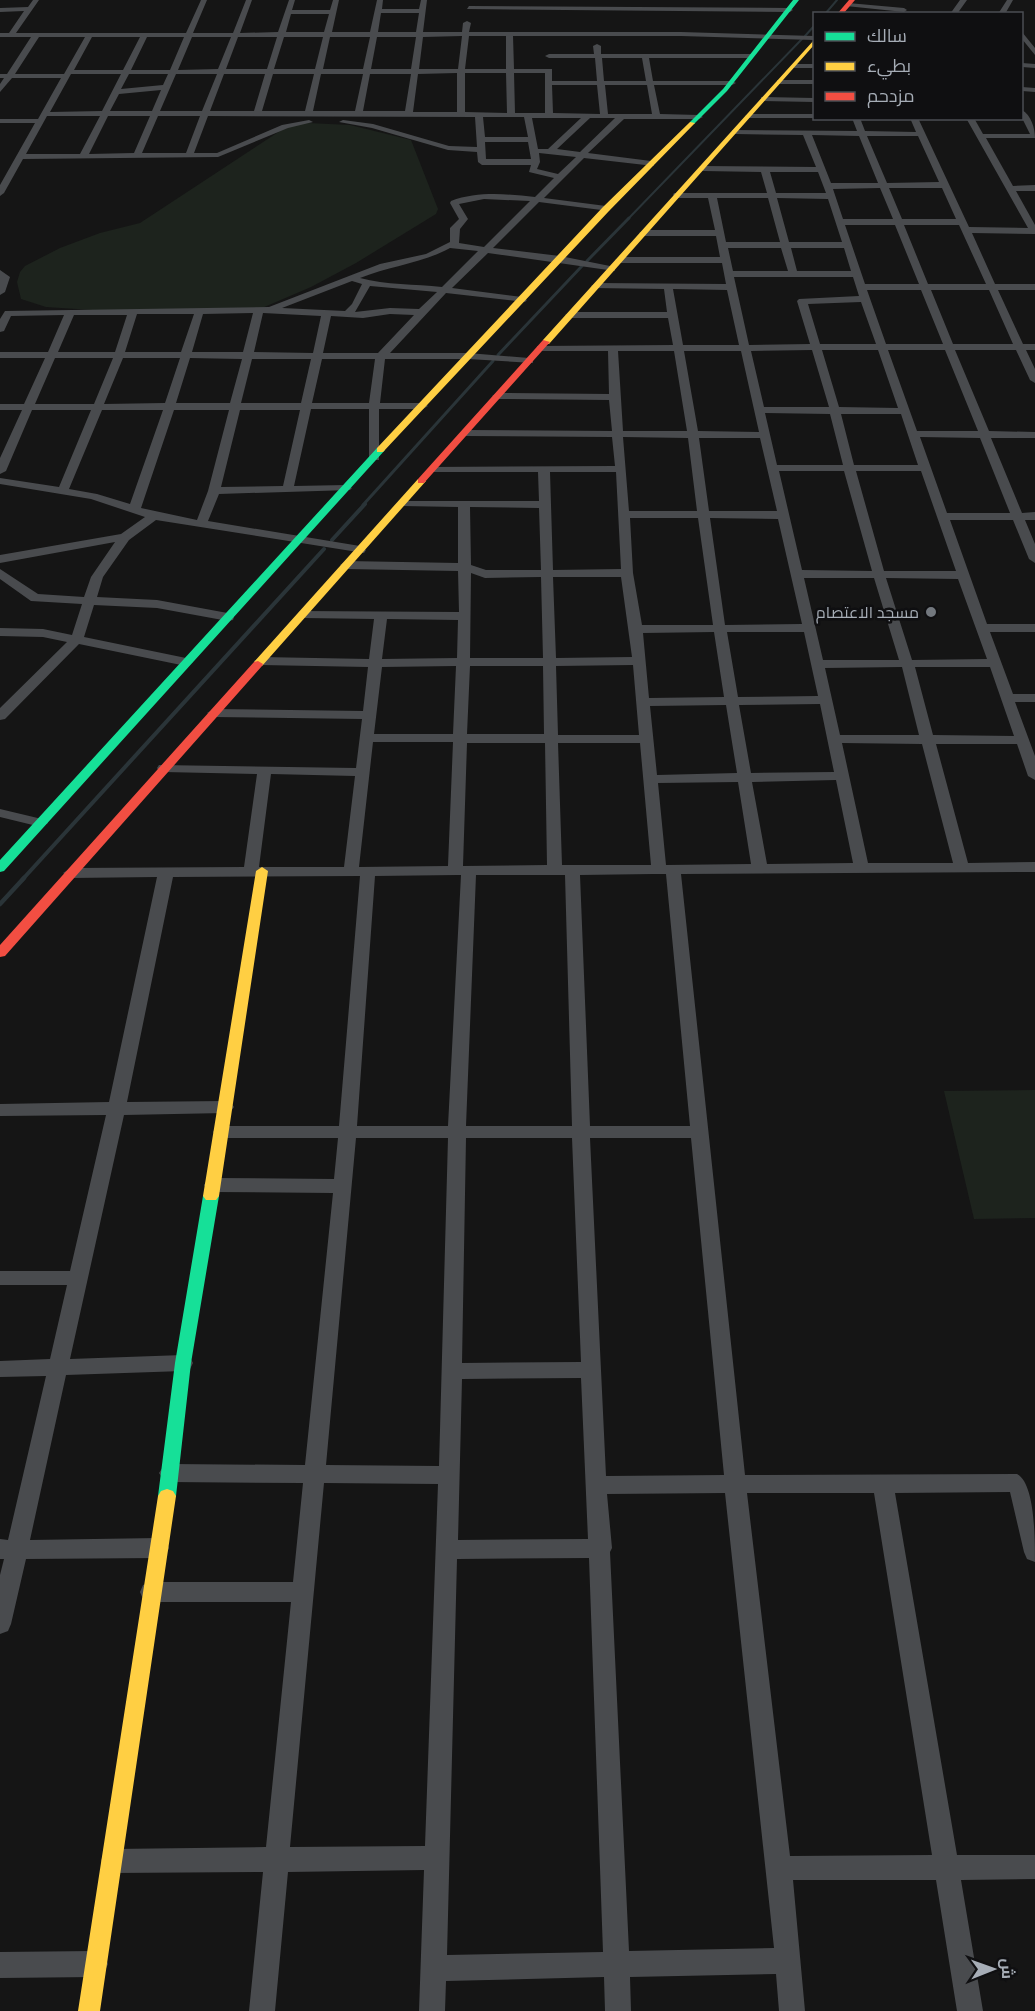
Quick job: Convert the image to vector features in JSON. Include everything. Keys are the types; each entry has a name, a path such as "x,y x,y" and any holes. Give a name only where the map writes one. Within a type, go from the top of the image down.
{"street":[{"path":"11,34 36,0"},
{"path":"137,155 204,0"},
{"path":"189,155 249,0"},
{"path":"257,113 292,0"},
{"path":"308,113 316,72 336,0"},
{"path":"359,113 380,0"},
{"path":"409,114 424,0"},
{"path":"609,0 610,9"},
{"path":"653,0 655,9"},
{"path":"698,0 700,9"},
{"path":"740,0 744,9"},
{"path":"955,12 964,0"},
{"path":"1000,0 1010,1"},
{"path":"461,114 461,71 469,4 521,17 568,17 610,9 744,9 793,5"},
{"path":"0,868 297,539 606,209 732,83 750,56 793,5"},
{"path":"847,6 904,9"},
{"path":"0,10 29,9"},
{"path":"378,12 423,11"},
{"path":"288,12 333,12"},
{"path":"511,115 509,33 521,17"},
{"path":"521,17 548,33"},
{"path":"548,33 568,17"},
{"path":"568,17 596,33 768,35 813,40"},
{"path":"1024,31 1035,53"},
{"path":"0,34 509,33"},
{"path":"548,33 549,115"},
{"path":"596,33 604,116"},
{"path":"0,90 4,76 37,34"},
{"path":"0,192 90,34"},
{"path":"84,155 145,34"},
{"path":"0,953 780,82 813,41"},
{"path":"549,56 645,56 693,59 750,56"},
{"path":"645,56 652,83 656,117"},
{"path":"794,66 813,66"},
{"path":"4,76 174,72 549,71"},
{"path":"548,83 652,83 698,80 732,83"},
{"path":"780,82 813,82"},
{"path":"115,92 167,87"},
{"path":"764,99 813,100"},
{"path":"0,121 105,114 207,113 699,117"},
{"path":"479,114 482,162 536,162"},
{"path":"981,136 1035,136 1023,114"},
{"path":"528,115 536,162 532,170 535,173 560,177"},
{"path":"550,151 588,116"},
{"path":"375,458 374,406 380,357 422,312 622,116"},
{"path":"749,116 813,116"},
{"path":"857,120 1035,559"},
{"path":"915,120 1035,380"},
{"path":"971,120 1034,231"},
{"path":"20,157 218,155 244,147 269,132 289,124 324,121 373,126 448,148 482,150"},
{"path":"735,132 921,134"},
{"path":"807,134 830,191 860,287 1035,776"},
{"path":"481,140 532,140"},
{"path":"534,151 651,164"},
{"path":"702,168 821,170"},
{"path":"765,170 793,274"},
{"path":"0,172 12,172"},
{"path":"677,195 771,196 884,186 946,185"},
{"path":"1010,189 1035,189"},
{"path":"712,196 744,348 811,628 862,869"},
{"path":"452,245 456,241 455,228 463,221 454,203 456,202 485,197 537,200 606,209"},
{"path":"840,222 898,222 1034,231"},
{"path":"644,233 720,233"},
{"path":"263,310 396,262 429,256 446,245 616,264 726,260"},
{"path":"723,245 848,245"},
{"path":"0,273 5,277 0,291"},
{"path":"729,274 857,274"},
{"path":"350,278 367,284 445,290 522,300"},
{"path":"347,315 356,305 367,284"},
{"path":"596,286 731,287"},
{"path":"668,287 693,434 719,629 760,870"},
{"path":"860,287 1035,287"},
{"path":"0,299 8,313"},
{"path":"865,299 803,300 815,348 836,411 849,468 879,574 907,663 962,868"},
{"path":"201,525 214,491 248,357 263,310"},
{"path":"8,313 263,310 347,315 390,311 422,312"},
{"path":"63,490 119,356 133,312"},
{"path":"135,508 199,312"},
{"path":"0,329 8,313"},
{"path":"0,471 70,313"},
{"path":"288,489 326,315"},
{"path":"570,315 672,315"},
{"path":"541,348 1035,347"},
{"path":"613,348 614,397 627,573 636,629 651,779 666,871 699,1132 735,1484 779,1868 792,2011"},
{"path":"0,356 468,356 529,361"},
{"path":"497,396 614,397"},
{"path":"0,407 423,406"},
{"path":"759,410 906,411"},
{"path":"465,433 764,435"},
{"path":"914,434 1035,435"},
{"path":"772,468 926,468"},
{"path":"432,469 621,469"},
{"path":"544,469 550,738 563,870 598,1485 618,2011"},
{"path":"0,481 63,490 135,508 154,516 360,550"},
{"path":"214,491 346,488"},
{"path":"402,503 544,505"},
{"path":"432,2011 452,1371 462,871 464,504"},
{"path":"623,514 783,515"},
{"path":"0,716 77,639 97,578 125,537 154,516"},
{"path":"942,517 1035,516"},
{"path":"0,559 125,537"},
{"path":"346,565 463,567 484,574 627,573"},
{"path":"797,574 962,575"},
{"path":"1,575 35,598 157,604 228,616"},
{"path":"304,614 465,616"},
{"path":"262,2011 343,1186 362,772 381,615"},
{"path":"636,629 811,628"},
{"path":"981,628 1035,628"},
{"path":"0,632 36,632 186,662"},
{"path":"261,661 375,663 639,661"},
{"path":"819,664 994,663"},
{"path":"1006,698 1035,698"},
{"path":"643,702 827,700"},
{"path":"214,713 369,715"},
{"path":"367,738 647,739"},
{"path":"835,739 1022,740"},
{"path":"164,768 264,772 362,772"},
{"path":"89,2011 170,1473 183,1363 222,1132 256,872 264,772"},
{"path":"651,779 843,776"},
{"path":"0,813 41,823"},
{"path":"70,873 1035,867"},
{"path":"0,1624 8,1549 57,1367 78,1278 117,1107 166,873"},
{"path":"0,1110 225,1107"},
{"path":"222,1132 699,1132"},
{"path":"213,1185 343,1186"},
{"path":"0,1278 78,1278"},
{"path":"0,1368 183,1363"},
{"path":"452,1371 591,1370"},
{"path":"170,1473 448,1475"},
{"path":"598,1485 1018,1483 1035,1552"},
{"path":"883,1484 970,2011"},
{"path":"8,1549 158,1548"},
{"path":"447,1550 601,1548"},
{"path":"151,1592 303,1592"},
{"path":"112,1861 438,1858"},
{"path":"779,1868 1035,1867"},
{"path":"434,1968 616,1962 786,1960"},
{"path":"0,1965 95,1964"}],"shaded area":[{"path":"308,123 350,125 411,140 438,209 436,214 356,263 311,287 262,308 107,311 46,307 21,299 17,282 25,266 60,248 100,233 140,223 280,131 294,125"},
{"path":"1035,1090 1035,1218 974,1219 944,1091"}],"waterway":[{"path":"827,12 837,0"},
{"path":"805,36 813,27"},
{"path":"628,219 802,39"},
{"path":"587,261 629,218"},
{"path":"498,355 582,266"},
{"path":"363,505 493,361"},
{"path":"332,540 365,504"},
{"path":"22,880 324,549"},
{"path":"0,904 24,878"}],"traffic: fast":[{"path":"692,123 725,90 796,0"},
{"path":"0,868 380,450"},
{"path":"167,1496 183,1363 211,1196"}],"traffic: slow":[{"path":"546,342 813,43"},
{"path":"380,450 606,209 692,123"},
{"path":"258,664 421,481"},
{"path":"211,1196 262,871"},
{"path":"89,2011 167,1496"}],"traffic: jam":[{"path":"841,12 852,0"},
{"path":"421,481 546,342"},
{"path":"0,953 258,664"}],"place":[{"name":"مسجد الاعتصام","path":"931,612"}]}
